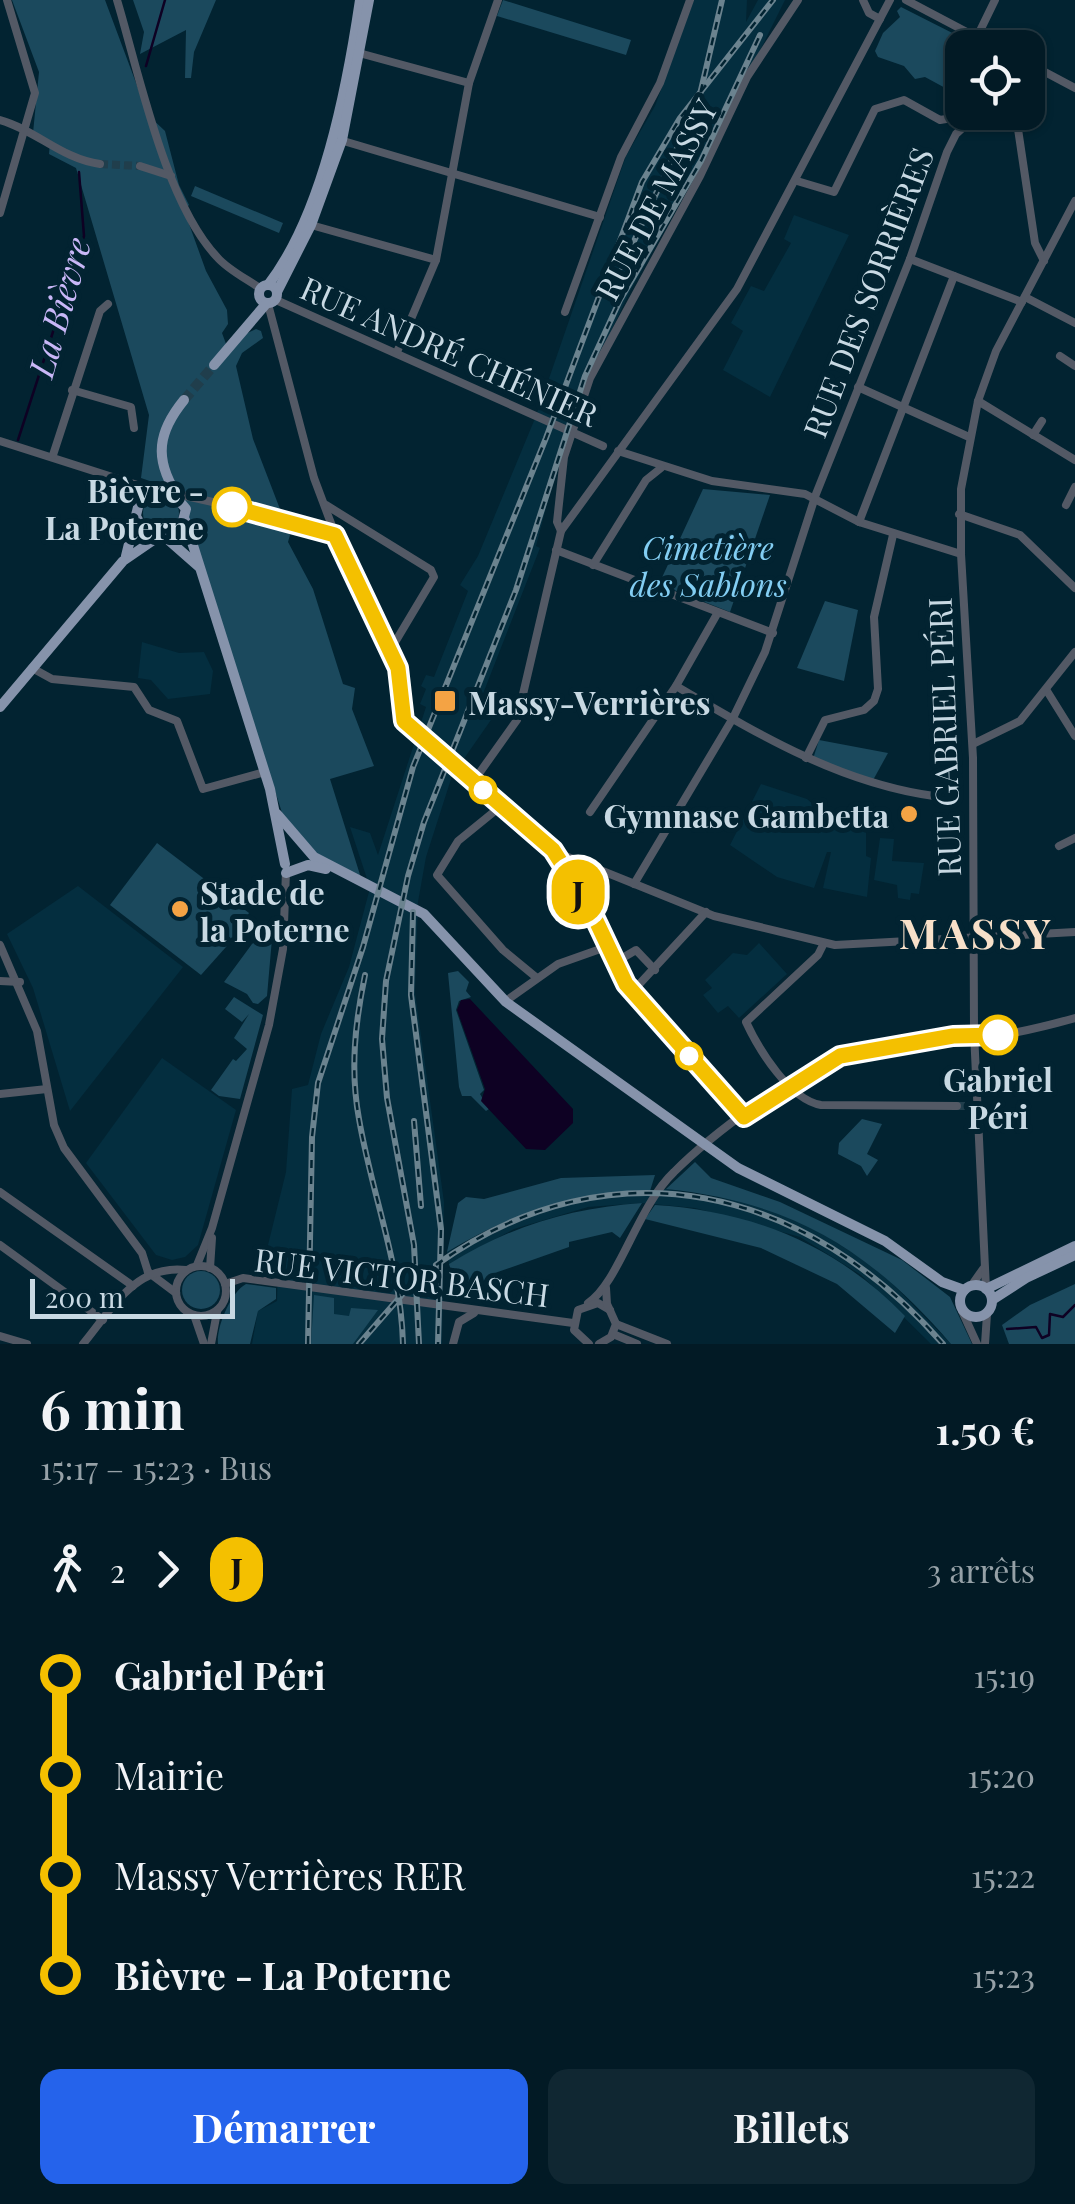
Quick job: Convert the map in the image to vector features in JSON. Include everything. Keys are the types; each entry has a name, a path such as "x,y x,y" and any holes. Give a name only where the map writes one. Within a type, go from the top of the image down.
{"main road":[{"path":"268,295 336,140 360,0"},
{"path":"214,366 268,295 311,225 359,53 369,0"},
{"path":"123,562 139,503 153,490 161,466 162,436 184,400"},
{"path":"161,466 177,494 265,772 286,869 308,866 328,870 412,911 444,935"},
{"path":"153,490 177,494"},
{"path":"137,518 144,531 161,537 200,568"},
{"path":"0,699 32,668 123,562 185,519"},
{"path":"277,814 314,857 411,906 444,935 506,1002 738,1168 884,1241 942,1282 986,1289 1075,1246"},
{"path":"967,1288 959,1300 962,1311 974,1318 986,1314 992,1300 1026,1278 1075,1255"},
{"path":"986,1289 992,1300"}],"street":[{"path":"0,213 28,127 35,85 7,0"},
{"name":"RUE ANDRÉ CHÉNIER","path":"117,0 171,176 214,255 268,295 603,446"},
{"path":"397,352 436,260 470,83 498,0"},
{"path":"565,312 621,157 660,82 690,0"},
{"name":"RUE DE MASSY","path":"561,532 558,506 572,429 599,361 700,176 747,77 798,0"},
{"path":"864,0 869,13 880,19"},
{"path":"473,782 518,720 561,532 706,336 759,254 890,0"},
{"path":"906,0 963,30"},
{"path":"980,30 995,0"},
{"path":"0,18 13,16"},
{"path":"359,53 470,83"},
{"path":"1045,72 1075,88"},
{"path":"797,182 834,192 875,109 904,100 945,119"},
{"path":"0,120 28,127 56,148 100,164"},
{"name":"RUE DES SORRIÈRES","path":"634,884 733,718 773,632 814,499 910,260 946,152 960,130"},
{"path":"1018,130 1035,243 1044,261"},
{"path":"336,140 453,170 600,216"},
{"path":"163,153 143,166 171,176"},
{"name":"RUE GABRIEL PÉRI","path":"986,1289 974,1106 973,744 960,514 969,438 978,401 1075,201"},
{"path":"311,225 436,260"},
{"path":"910,260 1024,300 1075,323"},
{"path":"859,522 954,276"},
{"path":"268,295 310,465 331,531 401,676 402,717 412,730 553,850 706,912 824,943 861,947 1075,932"},
{"path":"54,455 100,311 108,304"},
{"path":"1068,361 1075,351"},
{"path":"858,388 969,438"},
{"path":"72,390 131,406 134,428"},
{"path":"978,401 1075,460"},
{"path":"1032,436 1042,421"},
{"path":"0,441 54,455 153,490"},
{"name":"RUE ANDRÉ CHÉNIER","path":"618,451 712,481 783,488 893,535 960,554"},
{"path":"592,565 646,480 662,467"},
{"path":"130,481 139,503"},
{"path":"1066,505 1075,487"},
{"path":"177,494 226,506"},
{"path":"185,519 204,501"},
{"path":"325,504 431,570 434,577 391,649"},
{"path":"960,514 1020,534 1075,588"},
{"path":"268,518 331,531"},
{"path":"806,758 825,720 864,710 874,701 878,688 874,616 893,535"},
{"path":"556,550 773,632"},
{"path":"590,812 676,686 718,614"},
{"path":"973,744 1020,722 1075,652"},
{"path":"32,668 44,676 134,687 149,710 177,721 203,789 265,772"},
{"path":"676,686 806,758 891,790 934,796"},
{"path":"1047,691 1075,736"},
{"path":"502,806 458,841 437,874 502,950 537,978"},
{"path":"1059,846 1075,838"},
{"path":"553,850 590,908 606,947 632,992 744,1117"},
{"path":"570,878 575,867 585,864"},
{"path":"197,1265 212,1228 276,990 286,869"},
{"path":"632,992 706,912"},
{"path":"1063,930 1075,924"},
{"path":"824,943 818,955 746,1022 789,1085 803,1101 821,1105 957,1106"},
{"path":"0,945 20,982 38,1031 47,1089 64,1148 142,1253 148,1272 176,1293 194,1315 208,1344"},
{"path":"510,998 566,960 606,947"},
{"path":"614,963 636,950 655,970"},
{"path":"0,981 20,982"},
{"path":"583,1342 573,1323 578,1310 606,1288 647,1206 669,1176 705,1143 789,1085 840,1056 953,1036 974,1038 1075,1018"},
{"path":"953,1036 975,1054"},
{"path":"0,1094 47,1089"},
{"path":"0,1192 133,1286"},
{"path":"210,1268 212,1228"},
{"path":"0,1244 103,1320"},
{"path":"142,1253 170,1268"},
{"path":"176,1293 178,1280 197,1265 210,1268 225,1284 225,1302 217,1312 208,1344"},
{"path":"967,1288 983,1269"},
{"path":"83,1344 148,1272 186,1270"},
{"name":"RUE VICTOR BASCH","path":"225,1284 242,1278 573,1323"},
{"path":"133,1286 149,1279 160,1280"},
{"path":"606,1288 614,1329 638,1344"},
{"path":"588,1304 610,1310"},
{"path":"962,1311 978,1344"},
{"path":"194,1315 217,1312"},
{"path":"453,1344 459,1322 476,1312"},
{"path":"985,1344 986,1314"},
{"path":"599,1344 614,1329"},
{"path":"614,1329 667,1344"},
{"path":"0,1336 27,1344"}],"shaded area":[{"path":"694,0 747,0 746,22 758,0 785,0 717,137 629,293 590,376 558,462 536,546 540,548 479,704 494,711 493,717 452,776 426,857 418,902 415,992 444,1202 442,1344 252,1344 258,1311 277,1301 278,1265 268,1245 286,1172 292,1089 308,1085 321,1034 349,967 370,888 350,827 370,833 378,855 426,707 420,704 426,689 421,686 426,675 434,677 468,591 460,585 478,556 536,416 626,156 655,106"},
{"path":"794,215 849,235 770,397 723,370 743,331 731,323 751,286 764,291 791,243 784,239"},
{"path":"142,642 179,653 204,652 213,671 210,694 168,699 151,680 138,678"},
{"path":"761,784 807,799 835,823 866,831 866,856 871,858 867,897 823,888 831,852 827,852 814,888 777,877 730,845"},
{"path":"880,838 894,839 892,861 924,863 919,894 911,893 910,900 898,898 897,885 874,880"},
{"path":"78,886 183,967 70,1111 33,988 7,934"},
{"path":"759,943 787,974 739,1018 728,1006 718,1013 703,995 712,988 705,980 733,953 747,955"},
{"path":"470,999 573,1109 573,1123 545,1150 526,1149 481,1101 485,1089 457,1010 461,1000"},
{"path":"162,1058 236,1110 198,1245 185,1257 172,1260 156,1255 86,1163"},
{"path":"666,1189 757,1204 812,1227 878,1269 951,1344 931,1344 861,1275 800,1237 695,1208 642,1203 588,1207 514,1229 449,1264 447,1252 537,1209 612,1193"}],"green space":[{"path":"12,0 105,0 148,115 165,131 179,185 189,205 184,210 206,271 227,310 228,324 222,333 229,352 239,337 256,329 261,331 263,338 242,353 236,366 253,439 290,535 288,542 313,589 343,684 355,688 352,709 374,766 330,779 361,878 318,857 285,822 179,491 141,478 149,415 76,168 49,154 50,143 33,133 39,72"},
{"path":"133,0 216,0 194,52 191,78 185,78 186,30 140,54 144,32"},
{"path":"503,0 631,40 626,55 497,16"},
{"path":"901,7 946,30 945,88 925,77 915,79 904,66 878,57 875,51 883,33 900,17 897,11"},
{"path":"195,186 283,223 279,233 191,196"},
{"name":"Cimetière des Sablons","path":"703,489 770,495 730,612 659,584"},
{"path":"161,495 174,500 179,513 174,526 161,531 148,526 143,513 148,500"},
{"path":"825,601 858,610 844,681 797,668"},
{"path":"819,740 888,753 872,782 813,759"},
{"name":"Stade de la Poterne","path":"157,843 249,913 234,938 201,975 110,905"},
{"path":"273,927 267,996 258,1004 253,1003 247,994 224,982 252,944"},
{"path":"458,971 469,982 466,991 471,997 459,1001 456,1010 484,1090 480,1094 489,1109 486,1111 471,1096 462,1096 459,1087 448,973"},
{"path":"234,997 263,1015 240,1099 219,1096 211,1090 233,1059 236,1061 247,1049 234,1038 249,1014 242,1022 225,1009"},
{"path":"862,1119 882,1124 867,1154 878,1160 867,1176 861,1166 838,1154 839,1143"},
{"path":"695,1162 711,1178 780,1202 902,1260 950,1297 972,1344 951,1344 890,1282 825,1236 752,1205 666,1189"},
{"path":"655,1175 650,1191 596,1196 544,1208 495,1226 447,1252 458,1203 466,1197 484,1199 561,1178"},
{"path":"642,1203 620,1238 612,1232 569,1242 569,1247 492,1274 463,1298 447,1300 447,1279 453,1277 449,1264 495,1239 566,1214"},
{"path":"655,1205 726,1215 791,1236 851,1270 905,1316 895,1333 837,1284 761,1248 645,1219"},
{"path":"201,1271 215,1276 220,1290 215,1304 201,1309 187,1304 182,1290 187,1276"},
{"path":"246,1284 276,1288 276,1299 258,1311 250,1344 218,1344 226,1311"},
{"path":"1075,1284 1075,1344 1009,1344 1002,1325 1030,1305"},
{"path":"314,1295 334,1298 334,1314 349,1316 351,1308 378,1310 353,1344 311,1344"}],"waterway":[{"name":"La Bièvre","path":"146,66 165,0"},
{"name":"La Bièvre","path":"18,440 84,236 79,172"},
{"path":"1007,1329 1036,1327 1042,1338 1049,1335 1050,1314 1063,1317 1075,1305"}],"tunnel":[{"path":"100,164 140,166"},
{"path":"184,400 214,365"},
{"path":"226,505 268,518"},
{"path":"957,1106 972,1106"}],"railway":[{"path":"622,267 698,103 722,0"},
{"path":"308,1344 312,1137 318,1083 363,947 413,767 546,438 642,182 680,118 773,0"},
{"path":"419,1344 414,1245 387,1098 382,1039 386,981 408,876 424,822 516,590 585,376 620,300 701,161 760,35"},
{"path":"413,912 411,995 441,1229 438,1344"},
{"path":"365,975 355,1047 356,1101 397,1287 403,1344"},
{"path":"414,1121 421,1206"},
{"path":"436,1265 503,1226 571,1202 639,1193 705,1198 770,1217 831,1248 889,1291 943,1344"},
{"path":"359,1344 406,1290"}],"bus line":[{"name":"J","path":"232,507 335,535 388,641 401,676 404,721 553,850 590,908 626,984 744,1117 840,1056 953,1036 998,1035"}],"place":[{"name":"Bièvre - La Poterne","path":"232,507"},
{"name":"Massy-Verrières","path":"445,701"},
{"name":"Gymnase Gambetta","path":"909,814"},
{"name":"Stade de la Poterne","path":"180,909"},
{"name":"Gabriel Péri","path":"998,1035"}],"district":[{"name":"MASSY","path":"976,932"}]}
